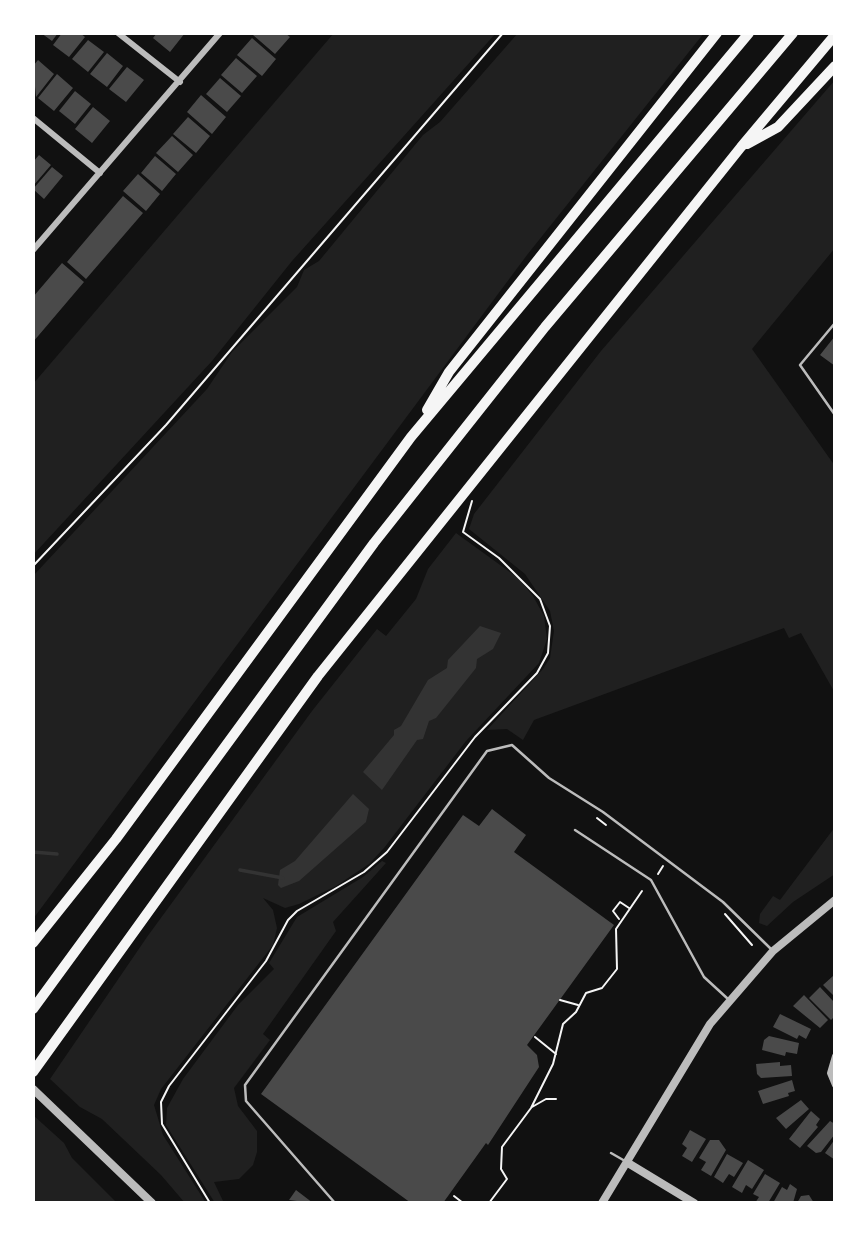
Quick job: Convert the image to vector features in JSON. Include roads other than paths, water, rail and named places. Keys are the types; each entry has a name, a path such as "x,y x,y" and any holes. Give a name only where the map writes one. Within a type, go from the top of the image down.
{"highway":[{"path":"411,437 449,372 716,33"},
{"path":"33,943 116,839 411,437 749,33"},
{"path":"33,1009 374,542 545,327 793,33"},
{"path":"33,1072 318,676 741,147 835,35"},
{"path":"741,147 778,127 835,66"}],"street":[{"path":"118,33 180,82"},
{"path":"33,250 220,33"},
{"path":"33,118 100,173"},
{"path":"602,1203 710,1024 773,951 802,924 835,900"},
{"path":"835,1056 830,1073 835,1085"},
{"path":"33,1088 152,1203"},
{"path":"628,1163 694,1203"}],"lane":[{"path":"835,323 800,365 835,415"},
{"path":"335,1203 246,1101 245,1085 487,751 512,745 548,778 603,813 708,890 773,951"},
{"path":"575,830 651,880 704,977 730,1001"},
{"path":"611,1153 628,1163"}],"waterway":[{"path":"33,852 57,854"},
{"path":"240,870 283,878"}]}
